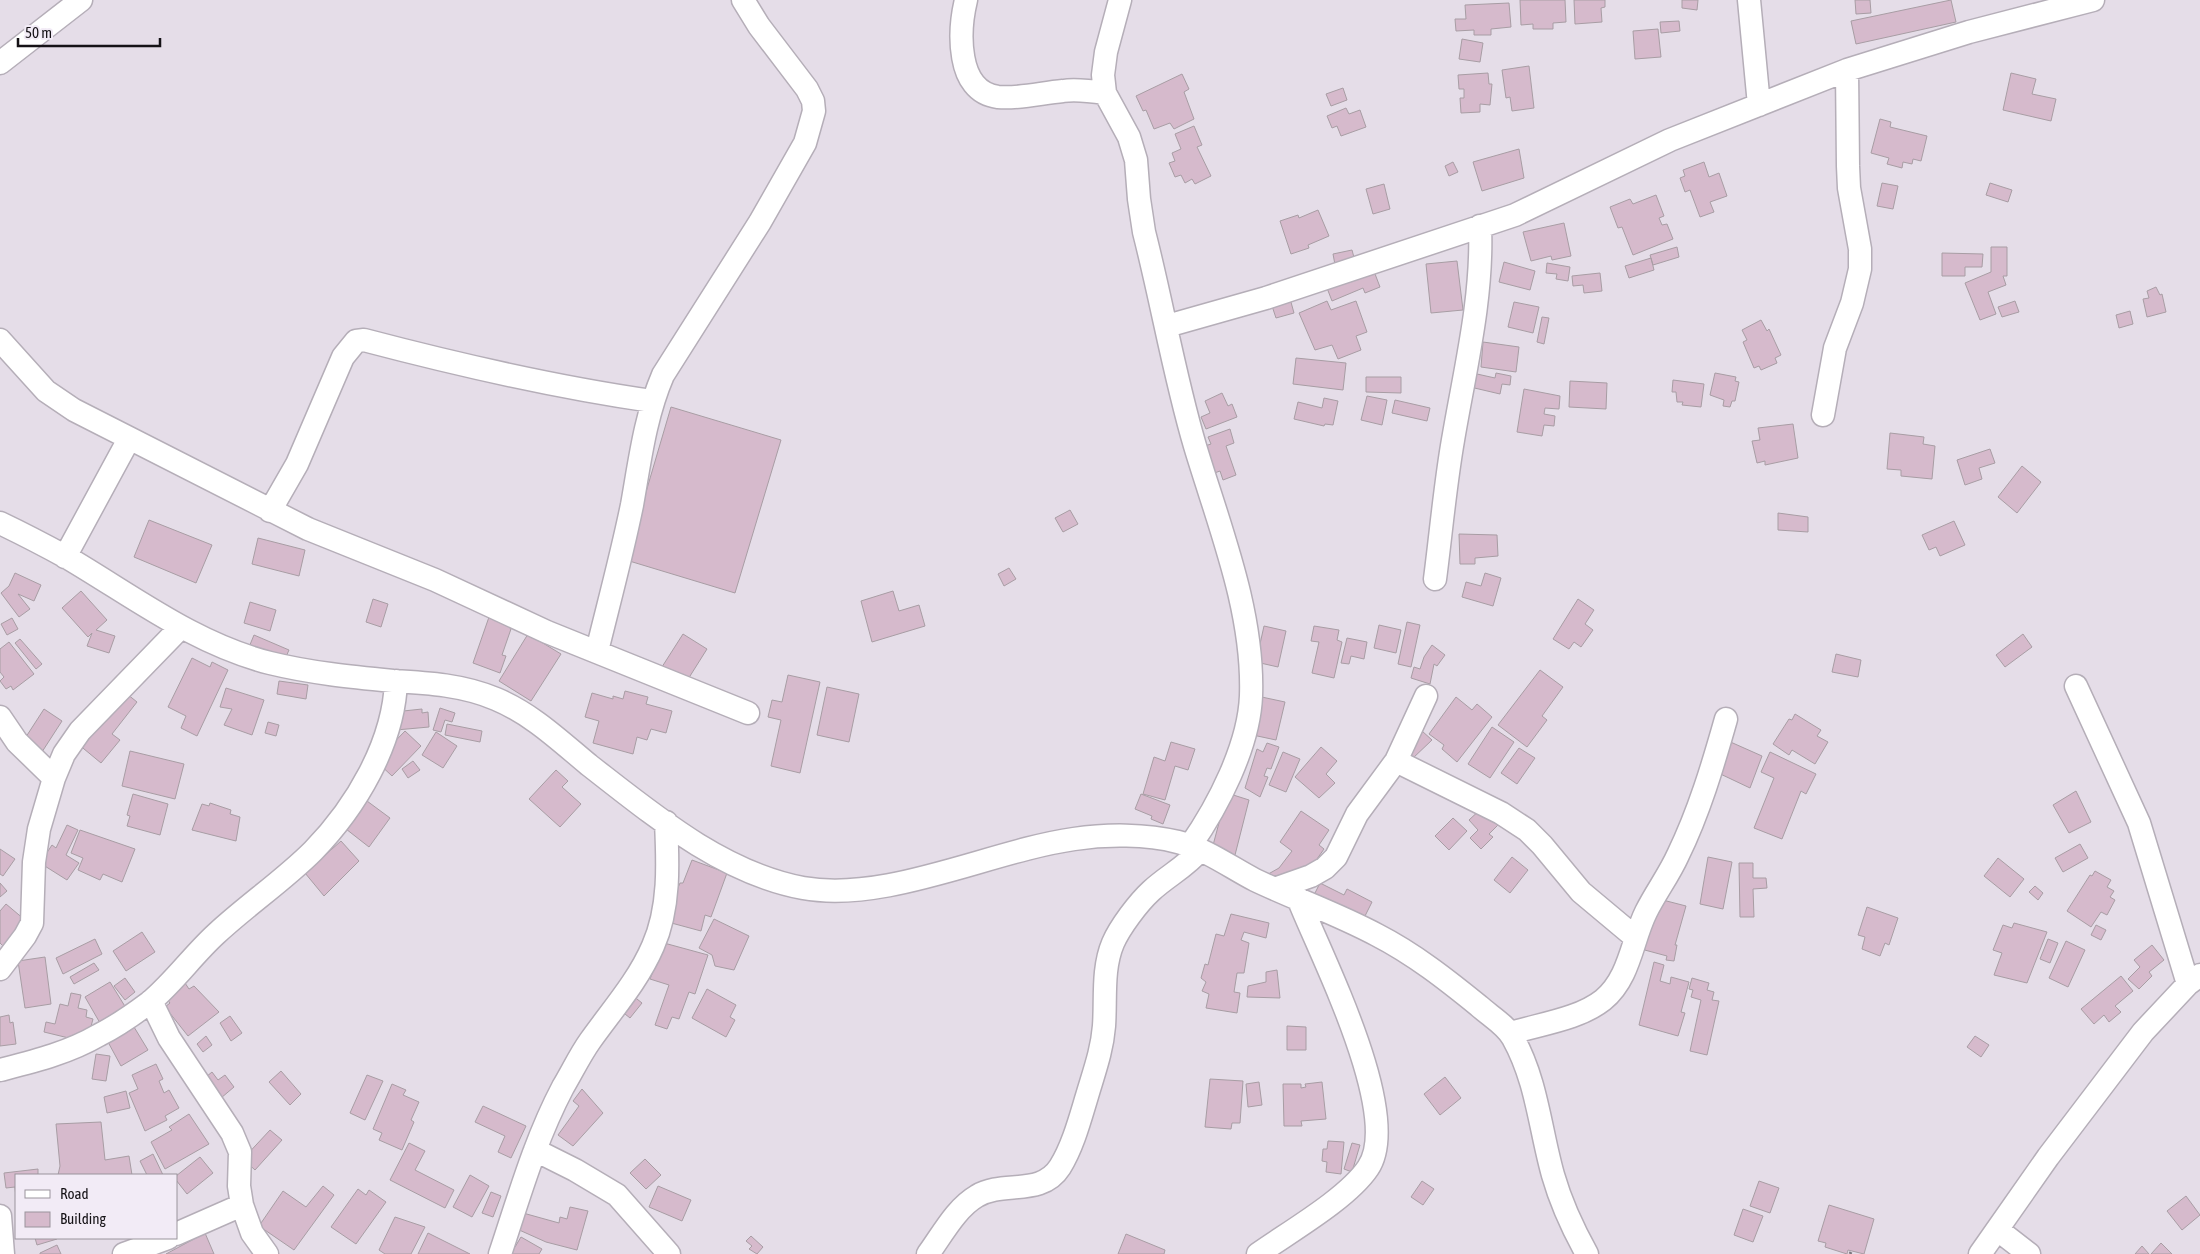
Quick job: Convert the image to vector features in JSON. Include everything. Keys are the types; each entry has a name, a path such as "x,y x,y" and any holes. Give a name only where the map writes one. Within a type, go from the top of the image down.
{"street":[{"path":"0,63 81,0"},
{"path":"597,651 624,538 643,436 652,401 664,375 760,222 805,143 814,111 813,101 807,88 759,26 743,0"},
{"path":"966,0 960,30 963,54 971,78 980,89 996,97 1016,97 1066,90 1105,92"},
{"path":"928,1254 958,1214 977,1196 996,1190 1026,1187 1044,1182 1059,1169 1081,1115 1100,1053 1104,1025 1104,986 1113,944 1142,901 1152,890 1190,863 1195,848 1236,760 1246,730 1251,697 1246,636 1240,599 1195,444 1166,326 1143,224 1136,160 1129,137 1105,92 1103,75 1106,52 1120,0"},
{"path":"1749,0 1759,105"},
{"path":"1166,326 1266,298 1515,215 1670,140 1847,70 1969,32 2093,0"},
{"path":"1823,415 1835,348 1852,303 1860,269 1860,249 1849,188 1847,70"},
{"path":"1436,579 1453,441 1474,319 1479,278 1480,226"},
{"path":"0,340 46,391 74,410 270,511 346,545 435,580 547,632 748,713"},
{"path":"270,511 297,464 343,357 356,341 364,340 468,368 583,392 652,401"},
{"path":"65,557 129,439"},
{"path":"0,523 65,557 180,628 228,651 269,663 319,673 462,687 498,700 534,720 631,797 704,848 736,865 805,888 856,890 932,875 1037,846 1100,836 1159,839 1195,848 1261,882 1352,922 1406,951 1455,987 1511,1033 1533,1088 1553,1173 1561,1198 1576,1234 1588,1254"},
{"path":"0,968 25,936 32,923 34,862 39,829 54,778 64,754 80,731 180,628"},
{"path":"0,1070 51,1056 78,1046 120,1022 151,1001 197,952 237,914 313,850 334,827 376,759 389,727 395,700 396,681"},
{"path":"1980,1254 2048,1157 2143,1032 2194,979 2139,823 2076,686"},
{"path":"1277,888 1311,876 1325,868 1336,857 1357,814 1396,761 1426,696"},
{"path":"0,716 17,742 54,778"},
{"path":"1511,1033 1588,1009 1604,999 1624,971 1646,912 1672,868 1685,840 1716,755 1726,719"},
{"path":"1396,761 1502,813 1526,830 1542,844 1581,892 1636,938"},
{"path":"500,1254 517,1197 535,1150 563,1088 588,1043 641,970 654,946 660,928 666,892 668,861 666,822"},
{"path":"1258,1254 1331,1203 1356,1180 1369,1167 1376,1144 1377,1124 1354,1026 1298,898"},
{"path":"151,1001 169,1038 232,1133 240,1152 239,1186 242,1205 252,1233 267,1254"},
{"path":"535,1150 575,1170 617,1195 669,1254"},
{"path":"178,1233 242,1205"},
{"path":"0,1216 3,1254"},
{"path":"1998,1230 2029,1254"},
{"path":"124,1254 165,1239"}],"building":[{"path":"1520,0 1565,0 1566,22 1553,23 1553,29 1533,29 1533,24 1521,25"},
{"path":"1574,0 1605,0 1605,7 1601,8 1602,22 1575,24"},
{"path":"1682,0 1698,0 1697,10 1682,8"},
{"path":"1855,0 1870,0 1871,13 1856,14"},
{"path":"1951,0 1956,22 1856,44 1851,21"},
{"path":"1509,3 1511,27 1491,29 1491,35 1474,35 1474,30 1456,31 1455,19 1466,19 1465,5"},
{"path":"1679,21 1680,31 1661,33 1660,22"},
{"path":"1658,29 1661,57 1635,59 1633,31"},
{"path":"1462,39 1483,43 1480,62 1459,59"},
{"path":"1529,66 1534,108 1512,111 1510,97 1506,98 1502,70"},
{"path":"1488,73 1489,84 1492,84 1490,105 1480,104 1480,112 1461,113 1460,98 1464,98 1464,89 1459,89 1458,75"},
{"path":"2011,73 2036,79 2032,94 2056,99 2051,121 2003,110"},
{"path":"1182,74 1189,89 1184,92 1194,119 1174,129 1170,123 1154,129 1146,110 1143,111 1136,96"},
{"path":"1343,88 1347,100 1331,106 1326,94"},
{"path":"1346,108 1349,114 1360,110 1366,127 1341,136 1337,126 1332,128 1327,116"},
{"path":"1880,119 1891,122 1890,127 1927,136 1921,161 1913,159 1912,164 1903,162 1902,168 1887,164 1889,158 1871,153"},
{"path":"1194,126 1202,145 1197,147 1211,176 1195,184 1192,179 1185,183 1181,175 1175,177 1169,163 1175,161 1172,153 1181,149 1175,134"},
{"path":"1519,149 1524,178 1482,191 1473,162"},
{"path":"1453,162 1458,172 1449,176 1445,166"},
{"path":"1704,162 1709,177 1719,173 1727,196 1710,202 1714,212 1700,217 1690,190 1685,192 1680,178 1685,176 1683,170"},
{"path":"1882,183 1898,186 1893,209 1877,206"},
{"path":"1990,183 2012,190 2008,202 1986,195"},
{"path":"1384,184 1390,209 1373,214 1366,189"},
{"path":"1656,195 1664,216 1659,218 1662,225 1667,224 1673,239 1633,255 1622,227 1618,228 1610,207 1630,199 1633,204"},
{"path":"1318,210 1329,236 1308,245 1309,248 1291,254 1280,221 1298,215 1299,218"},
{"path":"1564,223 1571,256 1552,260 1551,256 1531,261 1523,232"},
{"path":"1677,247 1679,257 1653,265 1650,255"},
{"path":"1991,247 2007,247 2007,276 2003,276 2006,285 1988,292 1996,314 1980,320 1965,283 1991,272"},
{"path":"1352,250 1356,265 1336,270 1333,254"},
{"path":"1942,253 1983,254 1982,267 1965,267 1965,276 1942,276"},
{"path":"1651,258 1654,270 1629,278 1625,266"},
{"path":"1457,261 1463,310 1431,313 1426,264"},
{"path":"1504,262 1535,271 1530,290 1499,282"},
{"path":"1547,263 1570,267 1568,281 1556,279 1557,274 1546,273"},
{"path":"1372,266 1380,287 1365,293 1363,288 1332,301 1327,288"},
{"path":"1600,273 1602,291 1584,293 1583,285 1573,286 1572,276"},
{"path":"2156,287 2160,295 2162,294 2166,312 2147,317 2143,299 2149,298 2147,291"},
{"path":"1289,295 1294,313 1276,318 1270,300"},
{"path":"1327,301 1331,310 1356,301 1367,332 1356,336 1361,350 1338,359 1332,345 1315,350 1299,313"},
{"path":"2015,301 2019,312 2002,317 1998,307"},
{"path":"1514,302 1539,307 1533,333 1508,327"},
{"path":"2130,311 2133,324 2119,328 2116,315"},
{"path":"1542,317 1549,318 1544,344 1537,342"},
{"path":"1761,320 1767,331 1769,329 1781,355 1775,358 1777,363 1761,370 1759,366 1754,368 1743,342 1747,340 1742,330"},
{"path":"1483,342 1519,347 1516,372 1481,367"},
{"path":"1296,358 1346,363 1343,390 1293,384"},
{"path":"1468,372 1495,378 1496,373 1511,376 1510,385 1502,384 1500,394 1466,386"},
{"path":"1715,373 1736,377 1735,381 1739,382 1735,401 1732,401 1730,407 1723,406 1724,400 1710,395"},
{"path":"1366,377 1401,377 1401,393 1366,392"},
{"path":"1673,380 1704,384 1701,407 1682,405 1683,402 1677,402 1676,392 1672,392"},
{"path":"1570,381 1607,383 1606,409 1569,407"},
{"path":"1524,389 1560,396 1559,409 1545,408 1544,414 1555,416 1554,426 1544,425 1542,436 1517,432"},
{"path":"1222,393 1228,406 1232,404 1237,417 1206,429 1201,417 1210,413 1205,401"},
{"path":"1367,396 1387,400 1382,425 1361,420"},
{"path":"1324,398 1338,401 1333,425 1325,424 1324,426 1294,419 1298,402 1322,408"},
{"path":"1395,400 1430,408 1427,421 1392,413"},
{"path":"671,407 781,440 735,593 626,560"},
{"path":"1793,424 1798,458 1765,465 1765,461 1757,463 1752,441 1760,440 1758,428"},
{"path":"1230,429 1234,443 1226,446 1236,475 1223,480 1220,471 1209,475 1199,448 1211,444 1208,437"},
{"path":"1890,433 1924,437 1923,444 1935,446 1932,479 1901,476 1901,470 1887,469"},
{"path":"1990,449 1995,463 1979,468 1982,479 1965,485 1957,460"},
{"path":"2022,466 2041,482 2017,513 1998,497"},
{"path":"1070,510 1078,524 1063,532 1055,518"},
{"path":"1778,513 1808,517 1808,532 1778,530"},
{"path":"149,520 212,545 196,583 134,557"},
{"path":"1954,521 1965,545 1940,556 1936,547 1929,550 1922,535"},
{"path":"1459,534 1497,535 1498,556 1475,558 1475,564 1460,564"},
{"path":"258,538 305,550 299,576 252,564"},
{"path":"1009,568 1016,579 1004,586 998,574"},
{"path":"15,573 41,585 34,601 18,594 30,609 19,617 1,593 9,586"},
{"path":"1485,573 1501,578 1493,606 1462,597 1466,582 1481,586"},
{"path":"81,591 107,620 96,630 115,636 109,653 87,646 92,633 88,637 62,608"},
{"path":"893,591 899,611 919,605 925,626 872,642 861,601"},
{"path":"373,599 388,604 381,627 366,622"},
{"path":"1578,599 1594,610 1585,624 1593,630 1581,647 1574,642 1569,649 1553,639"},
{"path":"250,602 276,610 270,631 244,623"},
{"path":"489,617 512,626 502,655 506,656 500,673 473,663"},
{"path":"12,618 18,629 7,635 1,624"},
{"path":"1407,622 1420,625 1411,667 1398,664"},
{"path":"1379,625 1401,630 1396,653 1374,648"},
{"path":"1264,626 1286,631 1278,667 1256,662"},
{"path":"1314,626 1339,630 1337,640 1342,642 1334,678 1312,673 1319,642 1311,641"},
{"path":"528,634 561,654 531,701 499,681"},
{"path":"683,634 707,649 685,684 660,670"},
{"path":"2023,634 2032,647 2005,667 1996,655"},
{"path":"254,635 289,650 281,668 247,652"},
{"path":"1347,638 1367,642 1364,659 1351,656 1349,664 1341,663"},
{"path":"20,639 42,664 36,669 15,643"},
{"path":"9,642 34,674 13,690 11,686 6,689 0,681 4,677 0,672 0,649"},
{"path":"1432,645 1445,655 1437,666 1434,664 1430,684 1411,678 1414,667 1420,669 1424,657"},
{"path":"1836,654 1861,660 1858,677 1832,672"},
{"path":"192,658 210,667 212,662 228,670 197,736 181,728 186,716 168,707"},
{"path":"1540,670 1563,687 1542,716 1547,720 1527,747 1498,725"},
{"path":"788,675 820,682 800,773 771,766 781,720 768,717 772,700 782,702"},
{"path":"279,681 308,685 306,699 277,694"},
{"path":"827,687 859,694 849,742 817,735"},
{"path":"226,688 264,700 252,735 224,725 232,709 220,707"},
{"path":"122,690 137,702 112,734 120,740 101,763 78,744"},
{"path":"625,691 648,697 646,704 672,711 666,733 651,729 647,740 637,737 633,754 593,743 599,721 585,717 592,693 613,699 613,696 623,699"},
{"path":"1257,696 1285,702 1276,740 1248,734"},
{"path":"1456,697 1472,710 1477,704 1492,717 1457,762 1442,749 1444,745 1429,734"},
{"path":"440,708 455,713 452,722 445,720 441,732 433,730"},
{"path":"44,709 62,721 40,755 22,743"},
{"path":"422,709 422,713 428,712 429,727 396,730 394,712"},
{"path":"1795,714 1821,730 1817,736 1828,742 1815,764 1792,750 1789,755 1773,744 1789,719 1792,720"},
{"path":"268,722 279,725 276,736 265,733"},
{"path":"447,724 482,731 480,742 445,735"},
{"path":"1492,727 1514,742 1490,778 1468,764"},
{"path":"405,731 421,746 392,776 376,761"},
{"path":"1422,731 1432,740 1412,759 1403,750"},
{"path":"436,732 457,746 443,768 422,755"},
{"path":"1726,740 1762,756 1750,788 1712,770"},
{"path":"1171,742 1195,749 1188,770 1175,766 1165,800 1143,794 1154,757 1165,761"},
{"path":"1267,743 1279,747 1271,769 1267,768 1264,776 1268,777 1260,797 1245,788 1257,749 1263,752"},
{"path":"1321,747 1337,761 1326,774 1335,783 1319,798 1295,777"},
{"path":"1519,748 1535,758 1517,784 1501,773"},
{"path":"130,751 184,764 175,799 122,786"},
{"path":"1283,752 1300,759 1286,792 1269,785"},
{"path":"1770,752 1816,774 1806,794 1801,791 1782,839 1754,828 1774,778 1761,772"},
{"path":"413,761 420,770 408,778 402,769"},
{"path":"556,770 568,781 562,787 581,804 560,827 529,799"},
{"path":"2076,791 2091,822 2069,833 2053,805"},
{"path":"1227,793 1249,800 1235,855 1212,849"},
{"path":"133,794 168,804 160,835 127,826 130,816 127,815"},
{"path":"1141,794 1170,805 1163,824 1151,819 1152,816 1135,809"},
{"path":"367,801 390,818 369,847 346,829"},
{"path":"210,803 231,810 230,814 240,817 236,841 192,830 202,804 209,806"},
{"path":"1482,808 1498,825 1489,834 1493,837 1481,849 1470,838 1478,830 1469,820"},
{"path":"1301,811 1329,830 1319,845 1324,849 1305,876 1291,883 1263,877 1279,868 1292,851 1280,842"},
{"path":"1453,818 1467,831 1449,850 1435,836"},
{"path":"67,825 78,830 66,855 79,863 67,880 40,863 52,845 56,848"},
{"path":"80,830 135,849 122,882 103,874 100,880 78,870 83,858 71,853"},
{"path":"341,841 359,861 324,896 305,873"},
{"path":"2080,844 2088,858 2063,872 2055,858"},
{"path":"0,849 15,859 3,876 0,874"},
{"path":"1512,857 1528,870 1510,893 1494,880"},
{"path":"1708,857 1732,862 1723,909 1700,904"},
{"path":"1998,858 2024,879 2010,897 1984,876"},
{"path":"692,860 727,873 711,917 705,915 701,931 664,921"},
{"path":"1739,863 1753,863 1753,878 1766,878 1767,888 1753,889 1754,917 1740,917"},
{"path":"2095,871 2111,880 2107,887 2114,891 2110,897 2115,900 2107,915 2101,912 2091,927 2067,911 2090,875 2092,876"},
{"path":"0,883 7,891 0,897"},
{"path":"1320,883 1344,895 1347,889 1372,902 1361,924 1312,899"},
{"path":"2035,886 2043,893 2038,900 2029,892"},
{"path":"1655,898 1686,906 1675,945 1677,945 1674,961 1666,960 1667,956 1641,949"},
{"path":"6,904 25,920 3,946 0,943 0,911"},
{"path":"1867,907 1898,918 1889,945 1885,943 1880,956 1862,949 1865,937 1858,935"},
{"path":"1231,914 1269,923 1266,938 1244,932 1241,940 1249,943 1244,973 1237,973 1234,992 1240,993 1237,1013 1206,1008 1209,994 1202,991 1206,982 1201,978 1205,964 1208,965 1216,934 1224,936"},
{"path":"714,919 749,936 734,970 715,966 712,955 699,948"},
{"path":"2014,923 2047,932 2027,983 1994,975 2002,953 1993,950 2003,925 2012,928"},
{"path":"2096,925 2106,930 2101,940 2091,935"},
{"path":"142,932 155,952 126,971 113,951"},
{"path":"95,939 102,954 63,974 56,958"},
{"path":"2048,939 2058,943 2050,963 2040,959"},
{"path":"2066,941 2085,950 2068,987 2049,978"},
{"path":"664,943 708,955 695,994 689,992 679,1019 672,1017 667,1029 655,1025 669,985 650,979"},
{"path":"2152,945 2164,960 2149,972 2152,976 2139,989 2128,979 2140,967 2134,960"},
{"path":"45,957 51,1004 25,1008 18,961"},
{"path":"1654,962 1664,965 1660,981 1670,984 1671,977 1689,982 1681,1012 1685,1013 1678,1036 1639,1025"},
{"path":"94,963 99,970 74,984 70,977"},
{"path":"1277,970 1280,998 1247,997 1248,986 1266,982 1266,972"},
{"path":"2121,976 2133,991 2115,1006 2121,1012 2109,1022 2104,1015 2094,1024 2081,1009"},
{"path":"125,978 135,992 125,1000 114,986"},
{"path":"1692,978 1709,983 1707,990 1714,992 1712,1000 1719,1001 1707,1055 1690,1051 1701,1000 1691,997 1693,990 1689,989"},
{"path":"110,982 126,1008 100,1023 85,997"},
{"path":"185,983 189,989 194,986 219,1012 188,1036 165,1007 170,1003 166,998"},
{"path":"707,989 736,1005 730,1017 735,1020 726,1037 692,1018"},
{"path":"71,993 81,995 78,1008 87,1010 86,1017 93,1019 89,1034 77,1040 44,1032 46,1022 55,1024 60,1004 68,1006"},
{"path":"632,995 642,1003 630,1018 620,1010"},
{"path":"9,1015 10,1023 13,1022 16,1044 0,1046 0,1017"},
{"path":"230,1016 242,1033 231,1041 220,1023"},
{"path":"1287,1026 1306,1027 1306,1050 1287,1050"},
{"path":"134,1027 148,1050 121,1066 108,1042"},
{"path":"206,1036 212,1045 203,1052 197,1044"},
{"path":"1975,1036 1989,1045 1981,1057 1967,1047"},
{"path":"96,1054 110,1056 106,1081 92,1079"},
{"path":"156,1064 163,1079 159,1081 164,1093 169,1090 179,1108 165,1116 167,1120 145,1131 129,1093 138,1089 132,1075"},
{"path":"281,1071 301,1094 290,1105 269,1082"},
{"path":"212,1072 218,1080 225,1075 234,1087 221,1098 206,1077"},
{"path":"367,1075 383,1081 365,1120 350,1113"},
{"path":"1445,1077 1461,1098 1440,1115 1424,1094"},
{"path":"1210,1079 1243,1081 1240,1123 1232,1123 1231,1129 1205,1127"},
{"path":"1259,1082 1262,1105 1248,1107 1246,1084"},
{"path":"1322,1082 1326,1119 1301,1121 1302,1126 1284,1126 1283,1084 1301,1084 1301,1088 1306,1087 1305,1084"},
{"path":"392,1084 406,1090 403,1095 419,1102 411,1120 414,1122 402,1150 379,1140 382,1133 373,1129"},
{"path":"582,1089 603,1113 573,1146 558,1135 579,1106 573,1101"},
{"path":"126,1091 130,1108 107,1113 104,1097"},
{"path":"483,1106 526,1126 511,1158 498,1152 505,1136 475,1122"},
{"path":"189,1114 209,1144 165,1169 151,1142 172,1130 169,1127"},
{"path":"101,1122 105,1160 129,1156 132,1174 58,1174 60,1166 56,1124"},
{"path":"270,1130 282,1140 255,1170 243,1159"},
{"path":"1328,1141 1344,1142 1341,1174 1326,1172 1327,1162 1322,1161 1323,1149 1327,1149"},
{"path":"409,1143 425,1151 415,1170 454,1190 445,1208 390,1180"},
{"path":"1352,1143 1360,1145 1352,1172 1344,1169"},
{"path":"153,1154 163,1174 146,1174 140,1161"},
{"path":"200,1157 213,1173 187,1194 178,1183 178,1174"},
{"path":"645,1159 661,1175 646,1189 630,1173"},
{"path":"38,1169 38,1174 15,1174 15,1187 6,1188 4,1173"},
{"path":"470,1175 489,1186 472,1217 453,1207"},
{"path":"1422,1181 1434,1189 1423,1205 1411,1197"},
{"path":"1759,1181 1779,1188 1770,1213 1750,1206"},
{"path":"323,1186 334,1195 294,1250 259,1226 283,1191 306,1207"},
{"path":"658,1186 691,1200 682,1221 649,1207"},
{"path":"358,1189 366,1195 369,1190 386,1202 356,1244 331,1227"},
{"path":"491,1192 501,1196 493,1217 482,1213"},
{"path":"2186,1196 2200,1215 2182,1230 2167,1211"},
{"path":"1829,1205 1874,1219 1864,1254 1848,1250 1847,1254 1825,1247 1826,1243 1818,1241"},
{"path":"570,1207 588,1211 577,1250 546,1242 517,1229 523,1213 559,1223 560,1217 567,1219"},
{"path":"1743,1209 1763,1216 1753,1242 1734,1235"},
{"path":"395,1217 425,1227 411,1254 385,1254 379,1250"},
{"path":"205,1233 214,1254 166,1254"},
{"path":"428,1233 470,1254 418,1254"},
{"path":"1126,1234 1165,1250 1164,1254 1118,1254"},
{"path":"751,1236 763,1247 757,1254 749,1249 752,1246 746,1241"},
{"path":"521,1237 542,1249 539,1254 503,1254 507,1244 515,1247"},
{"path":"35,1239 57,1239 37,1245"},
{"path":"2161,1243 2172,1254 2151,1254"},
{"path":"57,1245 61,1254 40,1254 40,1253"},
{"path":"2142,1246 2149,1254 2135,1254"}]}
